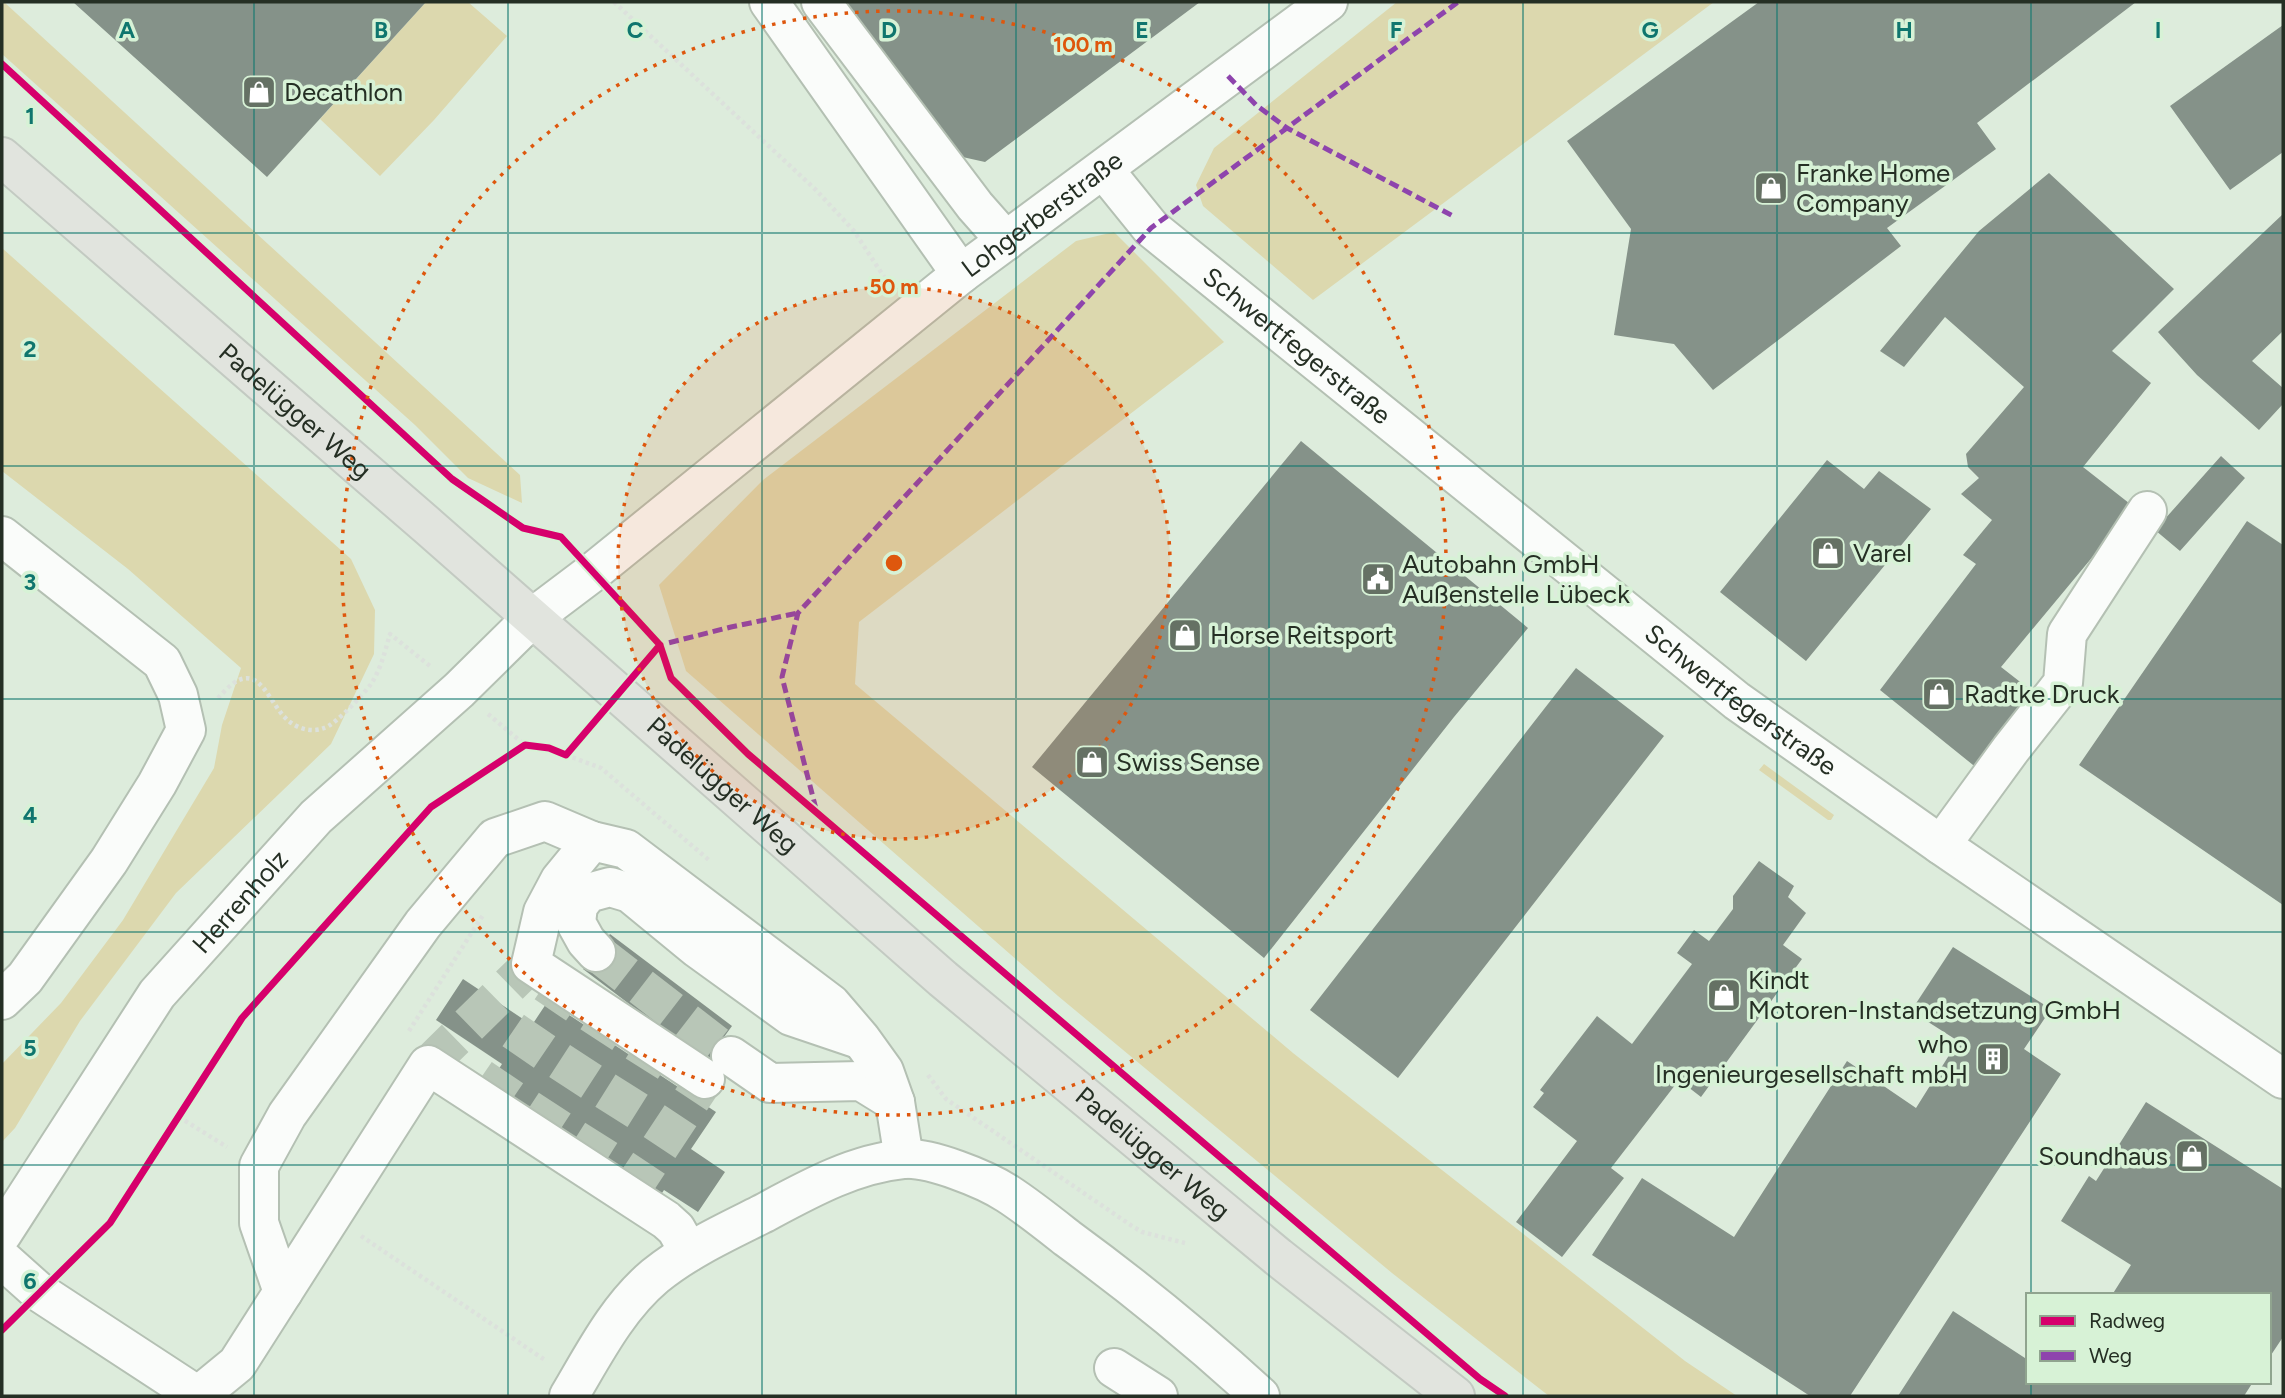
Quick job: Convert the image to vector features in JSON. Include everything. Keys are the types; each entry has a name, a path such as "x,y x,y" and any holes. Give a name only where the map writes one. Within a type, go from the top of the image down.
{"main road":[{"name":"Padelügger Weg","path":"2,157 943,979 1278,1257 1455,1396"}],"street":[{"path":"769,2 961,274"},
{"path":"821,2 975,206 1006,241"},
{"name":"Lohgerberstraße","path":"532,618 961,274 1328,2"},
{"name":"Schwertfegerstraße","path":"1104,170 1152,228 1737,701 1941,845 2282,1074"},
{"path":"1941,845 2063,683 2067,634 2147,511"},
{"path":"2,537 162,662 178,695 186,730 157,784 109,861 25,978 2,1000"},
{"name":"Herrenholz","path":"2,1234 157,994 316,817 458,690 532,618"},
{"path":"283,1292 259,1223 259,1166 286,1115 423,924 495,838 545,821 592,841 626,849 831,1004 884,1071 895,1102 904,1159"},
{"path":"592,841 560,880 543,912 531,964 718,1067 770,1083 862,1081 895,1102"},
{"path":"596,952 576,923 578,906 588,893 610,887 630,893 790,1016 861,1039"},
{"path":"2,1259 39,1292 198,1396 237,1364 332,1216 417,1050 666,1220 676,1228 689,1252"},
{"path":"573,1389 599,1342 639,1294 654,1278 689,1252 813,1187 861,1167 904,1159 931,1161 1006,1192 1108,1268 1213,1353 1260,1396"},
{"path":"1114,1368 1158,1396"}],"path":[{"path":"614,2 837,211 854,231 910,316"},
{"path":"186,730 235,681 247,679 255,681 279,713 294,725 309,730 327,728 370,686 382,661 390,634 525,745"},
{"path":"417,1050 489,906"},
{"path":"332,1216 573,1389"}],"shaded area":[{"path":"2,2 520,475 522,503 468,478 415,425 2,54"},
{"path":"426,2 468,2 507,36 434,120 380,176 320,119"},
{"path":"1397,2 1714,2 1313,300 1203,206 1196,185 1214,148"},
{"path":"1114,232 1224,342 859,622 855,684 1293,1053 1685,1361 1737,1396 1549,1396 1392,1273 1058,996 686,671 659,585 763,480 1076,241"},
{"path":"2,248 351,559 375,610 374,654 331,744 176,893 80,1021 15,1128 2,1142 2,1064 61,1003 123,920 214,768 222,725 241,668 128,569 2,471"},
{"path":"1764,764 1834,815 1831,820 1759,770"}],"building":[{"name":"Decathlon","path":"73,2 426,2 267,177"},
{"path":"844,2 1200,2 985,162 958,156"},
{"name":"Franke Home Company","path":"1759,2 2136,2 1977,123 1996,149 1887,228 1901,246 1713,390 1674,344 1614,335 1631,229 1567,141"},
{"path":"2283,25 2283,152 2230,190 2170,106"},
{"path":"2049,173 2174,289 2112,351 2151,383 2083,467 2134,507 2001,667 2037,695 1978,769 1880,690 1976,564 1963,555 1992,520 1961,494 1979,478 1968,467 1966,454 2024,387 1945,317 1904,367 1880,351 1979,231"},
{"path":"2283,214 2283,331 2252,361 2283,388 2283,404 2259,430 2197,375 2158,332"},
{"path":"1301,441 1528,628 1454,717 1264,958 1032,767"},
{"path":"2221,456 2245,478 2180,551 2155,530"},
{"path":"1827,460 1864,489 1879,471 1931,509 1806,661 1720,592"},
{"path":"2247,521 2283,545 2283,905 2079,765"},
{"path":"1576,668 1664,736 1398,1078 1310,1010"},
{"path":"1759,861 1794,886 1788,897 1806,913 1783,945 1802,959 1701,1097 1679,1080 1611,1168 1624,1178 1562,1257 1516,1222 1577,1141 1533,1107 1544,1093 1540,1090 1597,1016 1632,1044 1692,964 1677,953 1694,930 1709,941 1733,909 1733,896"},
{"path":"610,934 732,1026 724,1037 737,1047 719,1072 583,969"},
{"path":"1953,947 2051,1009 2024,1049 2061,1074 1850,1396 1810,1396 1592,1255 1642,1178 1734,1237 1847,1061 1916,1108 1958,1041 1911,1011"},
{"path":"463,979 532,1025 548,1001 716,1112 691,1149 725,1172 698,1212 664,1190 660,1196 489,1084 502,1064 436,1020"},
{"path":"2146,1102 2283,1189 2283,1337 2271,1355 2271,1293 2113,1293 2131,1265 2061,1221 2089,1176 2096,1181"},
{"path":"1953,1311 2026,1359 2026,1384 2252,1384 2244,1396 1898,1396"}],"tunnel":[{"path":"596,952 731,1056"},
{"path":"428,1065 531,964"},
{"path":"486,1104 566,987"},
{"path":"534,1135 611,1017"},
{"path":"581,1165 656,1046"},
{"path":"628,1195 705,1079"}],"marked path":[{"path":"816,809 782,677 798,613 1151,228 1458,2"},
{"path":"1228,76 1256,105 1287,128 1453,216"},
{"path":"656,649 660,645 798,613"}],"cycle path":[{"path":"2,64 452,479 523,528 561,537 660,645 671,678 748,754 1480,1379 1505,1396"},
{"path":"2,1330 110,1223 242,1018 431,807 525,745 549,748 566,755 660,645"}],"place":[{"name":"Decathlon","path":"259,92"},
{"name":"Franke Home Company","path":"1771,188"},
{"name":"Varel","path":"1828,553"},
{"name":"Autobahn GmbH Außenstelle Lübeck","path":"1378,579"},
{"name":"Horse Reitsport","path":"1185,635"},
{"name":"Radtke Druck","path":"1939,694"},
{"name":"Swiss Sense","path":"1092,762"},
{"name":"Kindt Motoren-Instandsetzung GmbH","path":"1724,995"},
{"name":"who Ingenieurgesellschaft mbH","path":"1993,1059"},
{"name":"Soundhaus","path":"2192,1156"}]}
